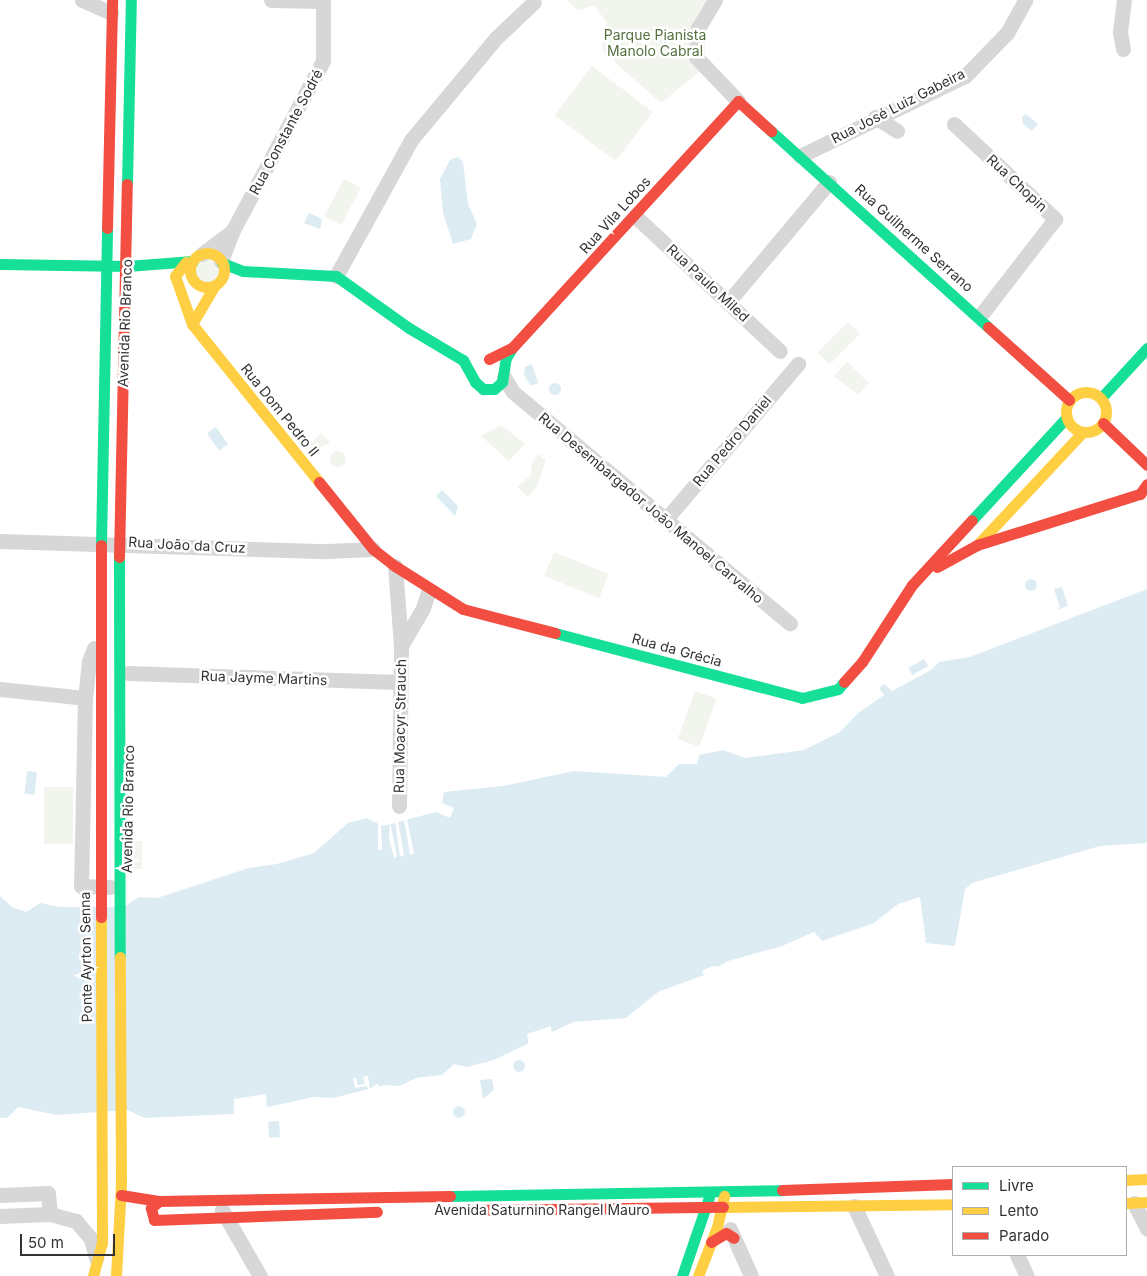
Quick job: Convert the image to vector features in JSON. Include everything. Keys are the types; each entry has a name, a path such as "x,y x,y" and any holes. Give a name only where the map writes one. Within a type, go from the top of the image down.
{"street":[{"path":"82,0 111,7"},
{"name":"Avenida Rio Branco","path":"121,1196 117,728 119,542 127,266 131,0"},
{"path":"270,0 323,1"},
{"path":"715,0 698,28 696,57 738,101"},
{"name":"Rua José Luiz Gabeira","path":"800,156 875,117 965,76 1006,33 1025,0"},
{"path":"1123,49 1120,32 1124,0"},
{"name":"Rua Constante Sodré","path":"222,262 233,230 323,61 323,1"},
{"path":"336,276 411,140 496,38 534,2"},
{"name":"Avenida Rio Branco","path":"98,728 100,542 108,264 111,7"},
{"name":"Rua Guilherme Serrano","path":"738,101 980,316 1069,400"},
{"name":"Rua Vila Lobos","path":"501,379 506,358 512,348 635,216 738,101"},
{"path":"875,117 897,131"},
{"name":"Rua Chopin","path":"954,124 1055,218 980,316"},
{"path":"728,302 829,182"},
{"name":"Rua Paulo Miled","path":"635,216 780,351"},
{"name":"Rua Constante Sodré","path":"194,259 233,230"},
{"path":"226,246 230,258 243,271"},
{"path":"0,264 108,264 127,266 194,259 213,254 222,262 243,271 336,276 409,328 463,360 479,386 501,379 499,362 486,359 463,360"},
{"path":"194,259 191,274 200,285"},
{"path":"176,286 175,276 194,259"},
{"path":"192,324 224,272 222,262"},
{"path":"127,266 176,286 217,283 243,271"},
{"name":"Rua Dom Pedro II","path":"176,286 192,324 346,515 366,549"},
{"name":"Rua Vila Lobos","path":"486,359 512,348"},
{"path":"1101,398 1147,348"},
{"path":"474,377 476,366 486,359"},
{"name":"Rua Pedro Daniel","path":"666,518 798,364"},
{"name":"Rua Desembargador João Manoel Carvalho","path":"501,379 513,392 666,518 790,624"},
{"path":"912,585 1066,418 1069,400 1085,391 1101,398 1106,410 1103,423 1096,430 1083,432 1070,426 1066,418"},
{"path":"1103,423 1147,465"},
{"path":"977,546 1083,432"},
{"path":"912,585 951,558 977,546 1140,494 1147,484"},
{"name":"Rua João da Cruz","path":"0,541 119,542 327,551 366,549"},
{"path":"366,549 393,565"},
{"name":"Rua da Grécia","path":"393,565 429,590 463,609 802,698 838,689 862,662 912,585"},
{"name":"Rua Moacyr Strauch","path":"393,565 401,646 399,682 399,806"},
{"name":"Rua Moacyr Strauch","path":"401,646 423,608 429,590"},
{"name":"Avenida Rio Branco","path":"99,636 89,661 85,698 81,886 126,886 128,673 118,646"},
{"name":"Rua Jayme Martins","path":"128,673 399,682"},
{"path":"0,689 85,698"},
{"name":"Ponte Ayrton Senna","path":"96,1270 103,1185 98,728"},
{"path":"1127,1180 1147,1179"},
{"name":"Avenida Saturnino Rangel Mauro","path":"121,1196 159,1201 724,1192 952,1184"},
{"path":"0,1195 36,1190 48,1194 50,1214"},
{"path":"682,1276 706,1209 710,1192"},
{"path":"698,1276 722,1209 724,1192"},
{"path":"116,1276 121,1196"},
{"name":"Avenida Saturnino Rangel Mauro","path":"456,1196 452,1211 722,1209 952,1204"},
{"path":"217,1200 260,1276"},
{"path":"159,1201 151,1208 154,1220 226,1216 389,1212"},
{"path":"1136,1203 1147,1229"},
{"path":"854,1206 887,1276"},
{"path":"722,1209 751,1276"},
{"path":"0,1216 50,1214 76,1221 83,1226 91,1239 96,1270"},
{"path":"711,1242 726,1233 734,1238"},
{"path":"1017,1256 1027,1276"}],"green space":[{"name":"Parque Pianista Manolo Cabral","path":"567,0 715,0 698,42 705,67 661,103 603,52 602,37 607,23 594,5 578,11"},
{"path":"592,66 653,112 615,161 555,116"},
{"path":"344,179 361,188 341,225 324,216"},
{"path":"207,257 217,261 221,271 217,281 207,285 197,281 193,271 197,261"},
{"path":"848,322 860,334 830,364 818,352"},
{"path":"847,362 869,383 858,395 834,376"},
{"path":"501,425 525,444 509,461 481,436"},
{"path":"321,433 330,442 312,453 307,448"},
{"path":"338,451 346,459 338,467 330,459"},
{"path":"538,454 546,460 537,486 528,497 517,487 531,475 532,464"},
{"path":"554,552 609,574 599,598 544,576"},
{"path":"695,691 717,699 699,747 678,739"},
{"path":"44,787 73,787 73,844 44,844"},
{"path":"129,841 142,841 142,869 129,869"}],"shaded area":[{"path":"1026,114 1038,124 1032,131 1023,124 1022,117"},
{"path":"458,157 463,162 468,204 477,224 471,239 453,244 443,213 440,179 450,160"},
{"path":"309,213 322,219 320,229 304,223"},
{"path":"532,364 538,383 531,386 524,375 525,367"},
{"path":"553,383 557,383 561,389 557,395 553,395 549,391 549,387"},
{"path":"216,427 228,444 219,451 207,433"},
{"path":"442,490 458,506 455,516 436,496"},
{"path":"1029,579 1033,579 1037,585 1033,591 1029,591 1025,587 1025,583"},
{"path":"1062,587 1068,606 1056,610 1060,607 1054,589"},
{"path":"1147,589 1147,843 1100,846 972,883 965,889 955,946 926,943 920,897 898,904 874,923 822,941 814,932 782,946 728,961 704,975 658,992 626,1018 573,1022 494,1060 467,1067 454,1064 442,1075 416,1078 400,1086 385,1085 333,1098 314,1097 267,1107 266,1094 234,1099 234,1114 145,1118 127,1110 57,1115 18,1107 7,1118 0,1118 0,896 12,907 26,912 40,903 60,907 124,907 139,897 157,898 249,868 277,864 314,853 348,823 366,818 383,826 436,812 450,818 454,808 442,803 444,792 503,786 574,771 666,777 679,764 697,764 699,755 723,750 745,758 804,750 840,732 858,713 884,695 879,688 884,684 892,691 931,670 939,662 970,657"},
{"path":"924,659 928,666 912,675 908,668"},
{"path":"27,771 37,772 35,795 25,794"},
{"path":"517,1060 521,1060 525,1066 521,1072 517,1072 513,1068 513,1064"},
{"path":"492,1079 494,1090 483,1099 480,1080"},
{"path":"459,1106 465,1112 459,1118 453,1112"},
{"path":"279,1121 280,1137 269,1138 268,1122"}],"pier":[{"path":"404,819 407,819 414,853 410,855"},
{"path":"378,821 381,823 382,850 378,850"},
{"path":"395,821 398,821 404,855 400,857"},
{"path":"390,822 397,856 394,858 389,838"},
{"path":"712,966 723,967 705,977 702,971"},
{"path":"551,1026 552,1035 529,1047 527,1034"},
{"path":"368,1076 370,1089 377,1084 382,1089 368,1092 367,1086 355,1088 353,1078 356,1078 358,1085 365,1084 363,1077"}],"traffic: fast":[{"path":"127,184 131,0"},
{"path":"771,131 988,327"},
{"path":"101,545 107,228"},
{"path":"0,264 127,266 193,261"},
{"path":"222,263 243,271 336,276 409,328 463,360 475,382 483,389 494,389 502,382 506,358 512,348"},
{"path":"1101,398 1147,348"},
{"path":"972,520 1066,418"},
{"path":"119,557 120,957"},
{"path":"555,633 802,698 838,689 844,682"},
{"path":"450,1196 782,1190"},
{"path":"682,1276 709,1197"}],"traffic: slow":[{"path":"207,253 219,258 224,270 219,282 207,287 195,282 190,270 195,258 207,253"},
{"path":"186,262 175,276 192,324 319,482"},
{"path":"192,324 215,285"},
{"path":"1090,392 1097,395 1103,401 1106,412 1105,420 1097,429 1090,432 1082,432 1075,429 1067,420 1066,408 1069,401 1078,393 1090,392"},
{"path":"979,543 1083,432"},
{"path":"93,1276 102,1243 101,917"},
{"path":"116,1276 121,1183 120,957"},
{"path":"1127,1180 1147,1179"},
{"path":"698,1276 717,1227 724,1196"},
{"path":"1127,1203 1147,1202"},
{"path":"723,1207 952,1204"}],"traffic: jam":[{"path":"107,228 112,0"},
{"path":"489,359 512,348 738,101 771,131"},
{"path":"119,557 127,184"},
{"path":"988,327 1069,400"},
{"path":"1103,423 1147,465"},
{"path":"319,482 373,549 395,566 463,609 555,633"},
{"path":"937,567 977,545 1140,494 1147,484"},
{"path":"844,682 862,662 912,585 972,520"},
{"path":"101,545 101,917"},
{"path":"782,1190 952,1184"},
{"path":"121,1195 159,1201 450,1196"},
{"path":"159,1201 151,1208 154,1220 377,1212"},
{"path":"463,1210 723,1207"},
{"path":"711,1242 726,1233 734,1238"}]}
